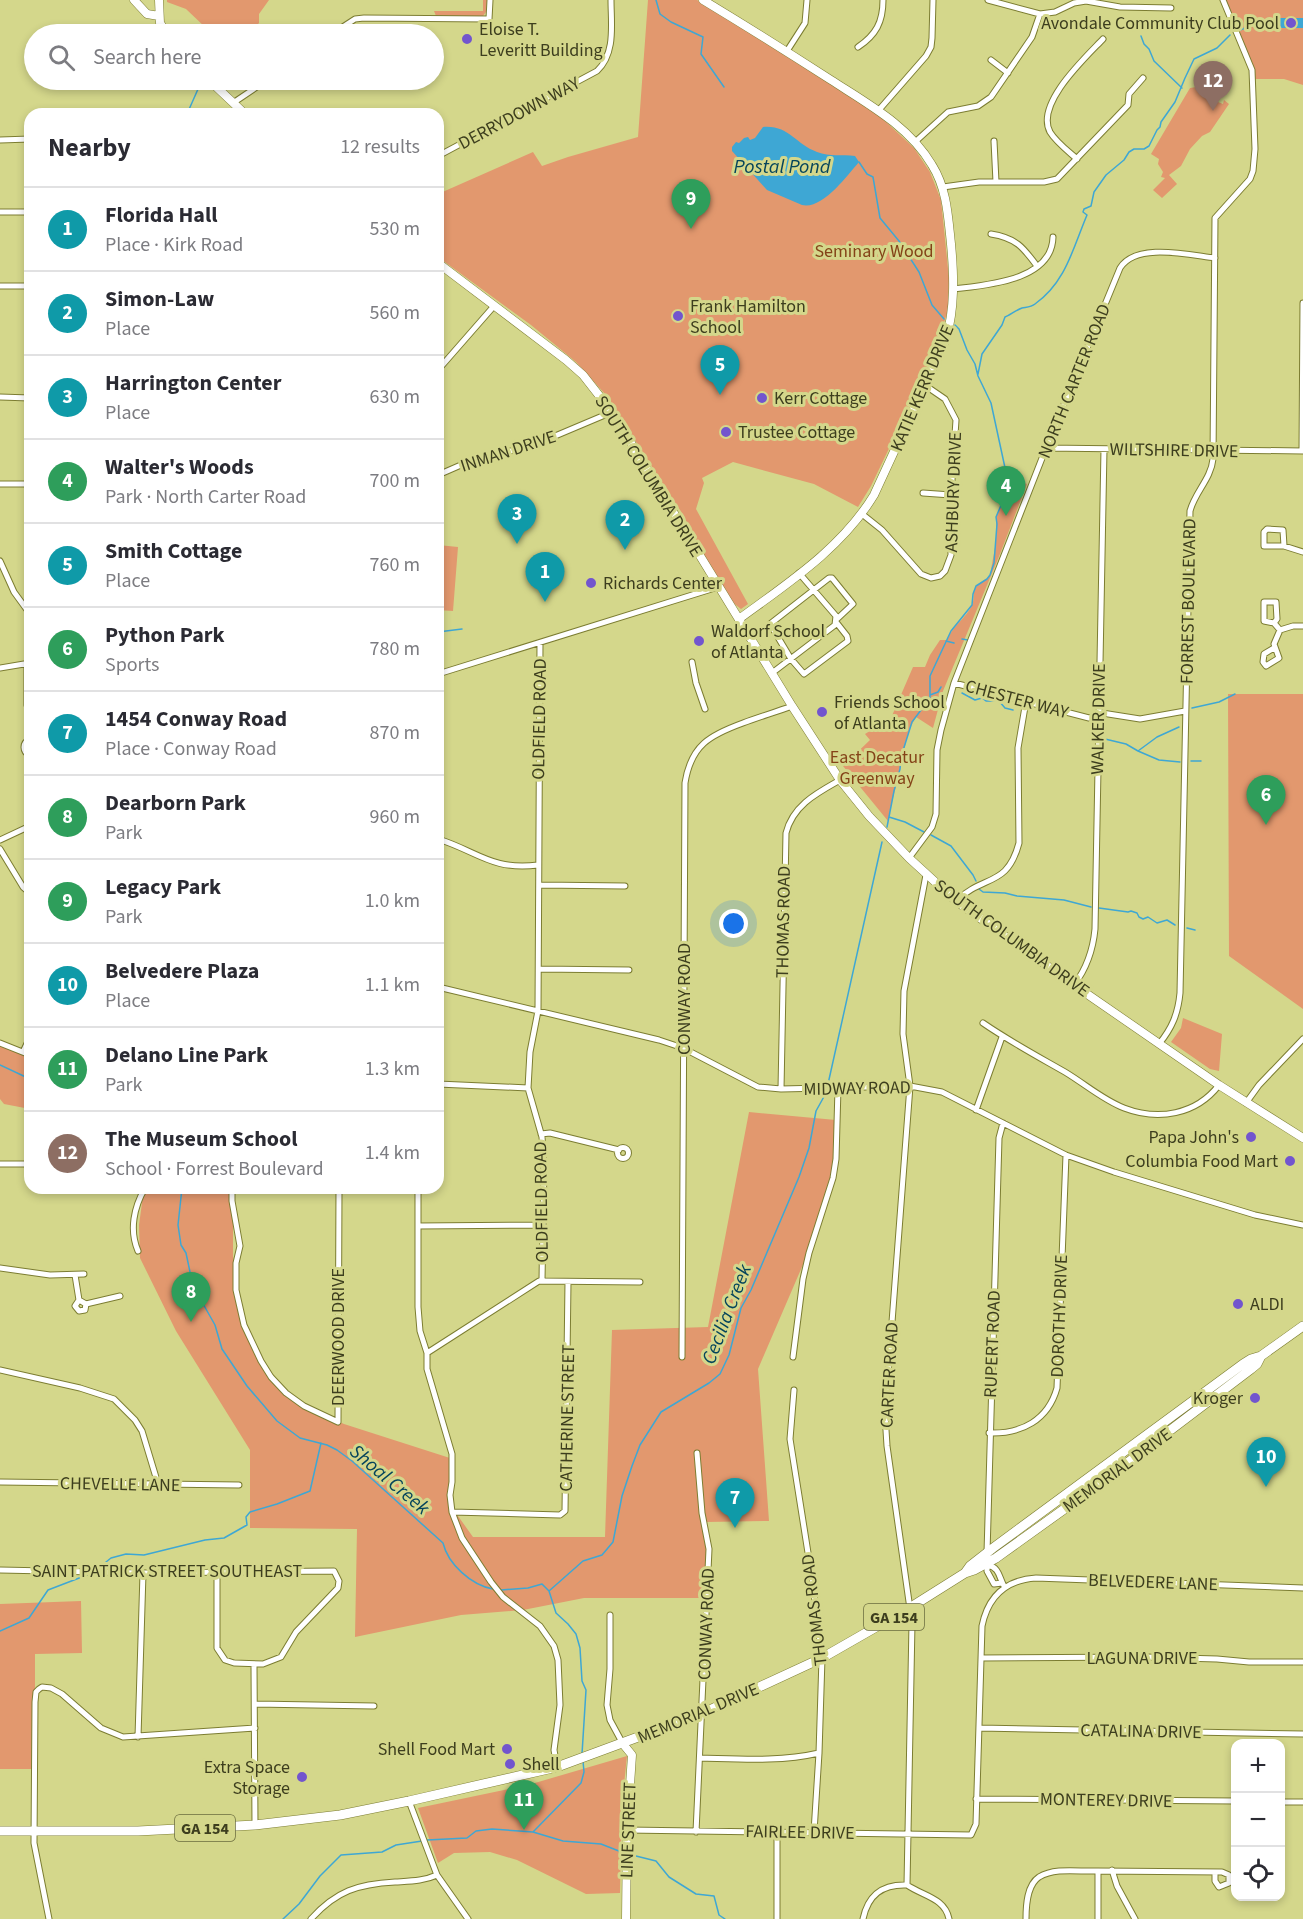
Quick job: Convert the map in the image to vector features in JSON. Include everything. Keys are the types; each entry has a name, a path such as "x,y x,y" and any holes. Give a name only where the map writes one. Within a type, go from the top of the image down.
{"main road":[{"path":"134,0 147,14 159,16"},
{"path":"159,0 161,24"},
{"name":"KATIE KERR DRIVE","path":"703,0 787,51 878,111 915,142 932,165 946,198 954,289 949,330 926,386 874,495 862,514 841,539 739,619"},
{"path":"219,90 238,108"},
{"name":"SOUTH COLUMBIA DRIVE","path":"444,268 582,375 612,412 718,587 840,780 869,816 909,858 956,901 1074,985 1219,1085 1303,1138"},
{"name":"MEMORIAL DRIVE","path":"409,1801 556,1767 623,1744 703,1713 822,1658 911,1607 965,1573 970,1566 988,1560 1243,1364 1261,1356 1303,1326"},
{"name":"LINE STREET","path":"623,1744 632,1755 627,1830 626,1919"},
{"name":"GA 154","path":"0,1831 138,1831 255,1824 340,1815 409,1801"}],"street":[{"path":"347,24 355,19 364,18 489,19 490,0"},
{"name":"DERRYDOWN WAY","path":"444,153 597,71 608,57 611,43 611,0"},
{"path":"787,51 804,23 807,0"},
{"path":"858,47 870,39 877,30 882,18 883,0"},
{"path":"878,111 926,56 931,47 933,0"},
{"path":"988,0 1040,14 1055,12 1074,3 1086,1 1120,7 1171,8"},
{"name":"FORREST BOULEVARD","path":"1160,1044 1174,1022 1180,993 1190,511 1195,496 1210,473 1214,451 1215,218 1250,179 1255,149 1252,70 1223,0"},
{"path":"915,142 948,112 978,106 986,102 1032,37 1040,14"},
{"path":"1077,159 1051,132 1046,120 1047,111 1071,73 1102,39"},
{"path":"991,60 1008,73"},
{"path":"943,187 996,182 1044,182 1057,179 1128,105 1129,94 1143,78"},
{"path":"233,103 252,90"},
{"path":"0,140 24,139"},
{"path":"994,141 996,182"},
{"path":"0,212 24,212"},
{"path":"991,234 1004,236 1016,242 1037,266"},
{"path":"954,289 1015,279 1028,273 1048,256 1053,246 1053,237"},
{"name":"NORTH CARTER ROAD","path":"909,858 932,827 936,814 937,750 940,730 954,683 1046,448 1124,261 1149,251 1215,258"},
{"path":"0,286 24,286"},
{"path":"1302,451 1303,303"},
{"path":"445,362 494,306"},
{"name":"ASHBURY DRIVE","path":"862,514 882,530 921,574 931,578 940,576 949,564 956,420 945,399 926,386"},
{"path":"0,397 24,398"},
{"name":"INMAN DRIVE","path":"444,472 477,458 529,447 612,412"},
{"name":"WILTSHIRE DRIVE","path":"1046,448 1302,451"},
{"name":"WALKER DRIVE","path":"1074,985 1084,970 1094,941 1104,449"},
{"path":"0,484 24,484"},
{"path":"923,493 951,495"},
{"path":"1284,546 1283,530 1264,532 1264,546 1284,546 1303,552"},
{"path":"0,561 14,592 24,606"},
{"path":"772,673 790,658 835,625 837,620 852,606 832,578 829,578 814,589 770,624 790,658 804,674 848,641 837,620 814,589 799,573"},
{"path":"444,672 718,587"},
{"path":"1274,622 1280,630"},
{"path":"1274,648 1275,639 1280,630 1303,626"},
{"name":"OLDFIELD ROAD","path":"427,1353 542,1280 544,1164 541,1134 528,1088 530,1052 538,1011 540,643"},
{"path":"692,662 705,709"},
{"path":"0,668 24,664"},
{"name":"CHESTER WAY","path":"954,683 1089,718 1102,713 1140,719 1185,711"},
{"path":"956,901 978,885 994,880 1007,870 1016,857 1019,843 1018,748 1026,701"},
{"name":"CONWAY ROAD","path":"682,1357 683,1048 688,768 706,739 718,732 792,706"},
{"name":"THOMAS ROAD","path":"781,1089 786,833 788,823 802,804 840,780"},
{"path":"0,840 24,829"},
{"path":"444,842 503,865 538,865"},
{"path":"0,849 24,888"},
{"name":"CARTER ROAD","path":"907,1885 911,1607 887,1446 885,1414 910,1086 903,1034 904,991 926,875"},
{"path":"540,885 625,886"},
{"path":"539,969 630,970"},
{"name":"MIDWAY ROAD","path":"444,988 659,1040 683,1048 758,1087 781,1089 910,1086 942,1092 1066,1155 1255,1215 1303,1225"},
{"path":"982,1023 1110,1101 1137,1111 1154,1114 1184,1112 1206,1098 1219,1085"},
{"path":"976,1110 1002,1037"},
{"path":"1246,1102 1259,1084 1303,1039"},
{"path":"0,1043 23,1052"},
{"path":"444,1084 528,1088"},
{"path":"793,1357 803,1279 833,1178 836,1160 838,1088"},
{"name":"RUPERT ROAD","path":"988,1560 989,1433 999,1138 1003,1123"},
{"path":"541,1134 550,1133 619,1150"},
{"name":"DOROTHY DRIVE","path":"989,1433 1002,1433 1029,1425 1040,1419 1054,1398 1058,1376 1066,1155"},
{"path":"0,1164 24,1164"},
{"path":"138,1251 134,1242 133,1225 137,1205 142,1194"},
{"name":"DEERWOOD DRIVE","path":"232,1194 240,1246 236,1263 236,1290 241,1316 252,1343 271,1377 286,1393 315,1413 338,1422 339,1194"},
{"path":"418,1194 417,1307 420,1331 427,1353 430,1382 452,1454 453,1475 450,1495 452,1512 462,1538 500,1593 540,1626 554,1646 558,1660 560,1706 554,1750 556,1767"},
{"path":"418,1226 543,1225"},
{"path":"0,1268 50,1275 84,1274"},
{"path":"75,1275 79,1300 75,1306 79,1311 85,1310 86,1304"},
{"path":"542,1280 640,1282"},
{"name":"CATHERINE STREET","path":"452,1512 560,1515 565,1511 568,1282"},
{"path":"79,1300 86,1304 120,1296"},
{"path":"0,1370 70,1385 114,1399 135,1420 142,1431 158,1484"},
{"name":"THOMAS ROAD","path":"794,1390 790,1440 822,1658 814,1832"},
{"name":"CONWAY ROAD","path":"696,1453 702,1513 709,1549 696,1832"},
{"name":"CHEVELLE LANE","path":"0,1482 239,1485"},
{"path":"988,1560 987,1571 994,1584 1004,1585"},
{"name":"SAINT PATRICK STREET SOUTHEAST","path":"0,1570 143,1573 334,1571 339,1581 338,1588 296,1632 291,1644 281,1657 254,1665"},
{"path":"217,1572 218,1653 228,1662 254,1665 255,1824"},
{"path":"138,1737 143,1573"},
{"name":"BELVEDERE LANE","path":"1004,1585 1036,1578 1303,1588"},
{"path":"976,1799 982,1626 985,1610 1004,1585"},
{"path":"610,1615 610,1670 607,1705 610,1720 623,1744"},
{"name":"LAGUNA DRIVE","path":"981,1658 1146,1657 1303,1662"},
{"path":"49,1919 34,1843 36,1692 42,1687 51,1688 62,1694 108,1732 123,1737 255,1728"},
{"path":"255,1704 374,1706"},
{"name":"CATALINA DRIVE","path":"979,1728 1303,1734"},
{"path":"700,1758 776,1760 819,1754"},
{"name":"FAIRLEE DRIVE","path":"627,1830 967,1836 973,1833 976,1824 976,1799"},
{"name":"MONTEREY DRIVE","path":"976,1799 1231,1801"},
{"path":"409,1801 437,1875 468,1919"},
{"path":"1285,1802 1303,1802"},
{"path":"777,1832 777,1919"},
{"path":"1112,1870 1117,1886 1135,1919"},
{"path":"1026,1919 1027,1898 1037,1878 1056,1872 1112,1870 1215,1872"},
{"path":"1098,1871 1098,1919"},
{"path":"311,1919 323,1906 341,1893 359,1886 426,1880 437,1875"},
{"path":"863,1919 867,1903 872,1896 892,1886 907,1885 943,1904 949,1919"}],"green space":[{"path":"167,0 269,0 259,14 258,24 202,24 186,9 167,2"},
{"path":"483,0 487,0 486,12 483,16 436,16 434,11 483,11"},
{"name":"Seminary Wood","path":"648,0 697,0 869,106 914,148 930,172 941,200 949,278 948,310 934,355 871,486 858,507 814,484 733,462 702,478 704,483 696,509 748,604 741,609 732,602 718,583 682,513 605,394 576,362 531,325 444,261 444,191 533,152 542,166 638,137"},
{"path":"1223,0 1303,0 1303,85 1284,79 1255,79"},
{"path":"1203,86 1213,91 1218,102 1223,104 1224,100 1229,104 1210,132 1202,136 1190,149 1181,166 1169,175 1177,184 1162,198 1153,190 1165,178 1161,177 1163,172 1158,164 1159,159 1151,154 1190,88"},
{"name":"East Decatur Greenway","path":"1007,477 1027,484 943,691 933,728 916,717 910,729 888,821 843,766 870,740 865,734 891,718 913,667 925,667 940,640 947,640 970,609 976,587 990,575 996,542 996,517 1001,506 997,486"},
{"path":"444,546 458,547 453,611 444,610"},
{"path":"1228,694 1303,694 1303,1009 1229,956"},
{"path":"1183,1018 1222,1034 1219,1071 1210,1069 1171,1042 1181,1028"},
{"path":"0,1040 24,1051 24,1108 4,1104 0,1099"},
{"path":"749,1112 836,1120 834,1175 817,1232 758,1369 769,1521 706,1522 710,1598 584,1598 523,1610 461,1615 355,1637 357,1529 250,1528 250,1450 176,1331 140,1258 139,1225 143,1194 233,1194 233,1256 243,1324 270,1376 305,1406 344,1424 453,1459 453,1509 473,1537 605,1537 612,1330 708,1327"},
{"path":"81,1601 82,1653 35,1654 35,1769 0,1769 0,1604"},
{"path":"627,1756 622,1804 620,1893 586,1894 517,1860 490,1852 454,1853 438,1863 418,1808 528,1785"}],"water":[{"name":"Avondale Community Club Pool","path":"1280,18 1303,18 1303,28 1280,28"},
{"name":"Postal Pond","path":"763,127 772,127 786,132 809,149 817,152 855,156 859,162 834,191 818,202 802,205 767,190 732,151 736,142 739,143 748,137 750,140 755,138"}],"waterway":[{"path":"656,0 660,14 671,22 703,37 701,54 724,87"},
{"path":"1240,30 1245,28"},
{"path":"978,374 982,354 1005,317 1035,304 1046,295 1061,275 1073,252 1087,215 1083,212 1084,209 1091,206 1094,192 1106,175 1124,160 1129,152 1149,146 1161,122 1175,102 1194,59 1217,48 1230,35"},
{"path":"1141,36 1154,61 1182,88"},
{"name":"Shoal Creek","path":"190,108 198,90"},
{"name":"Cecilia Creek","path":"859,162 867,174 873,177 880,218 899,241 919,272 932,305 944,319"},
{"name":"Cecilia Creek","path":"887,827 901,757 912,722 930,698 930,676 951,631 972,605 976,586 990,575 994,563 996,517 1002,503 997,486 1007,477 991,403 959,329 955,325"},
{"path":"444,631 462,629"},
{"path":"962,639 968,640"},
{"name":"Cecilia Creek","path":"946,641 954,643"},
{"path":"930,695 938,692 941,687"},
{"path":"962,693 975,700 982,698 986,701 999,701 1005,708 1013,710"},
{"path":"1192,708 1219,702 1235,694"},
{"path":"1105,739 1126,744 1138,751 1157,737 1179,727"},
{"path":"1138,751 1159,760 1180,762"},
{"path":"1191,761 1201,761"},
{"path":"889,817 924,832"},
{"path":"931,835 951,846 976,881"},
{"name":"Cecilia Creek","path":"828,1084 882,842"},
{"path":"979,889 983,892 1064,900 1091,907"},
{"path":"1099,908 1131,911 1143,919 1148,917 1157,923 1167,920 1175,925"},
{"path":"1187,928 1195,930"},
{"path":"0,1065 24,1076"},
{"name":"Cecilia Creek","path":"549,1591 583,1561 602,1555 613,1542 622,1496 632,1466 640,1445 661,1412 720,1374 729,1355 741,1308 751,1290 799,1177 809,1148 816,1111 826,1093"},
{"name":"Shoal Creek","path":"181,1194 178,1225 181,1245 186,1253 193,1286 215,1325 222,1349 247,1386 277,1421 300,1438 327,1445 352,1461 443,1543 455,1566 477,1583 493,1589"},
{"path":"96,1570 111,1558 126,1554 144,1555 205,1540 224,1538 247,1525 246,1517 250,1512 310,1491 321,1443"},
{"path":"0,1631 29,1618 48,1590 87,1575"},
{"name":"Shoal Creek","path":"501,1590 528,1588 542,1584 549,1591 556,1613 576,1634 580,1648 582,1681 586,1690 582,1754"},
{"name":"Shoal Creek","path":"533,1832 581,1783 584,1772 583,1761"},
{"path":"427,1840 467,1838 476,1831 492,1829 533,1832 563,1841 601,1844 624,1853"},
{"path":"283,1919 341,1855 382,1852 396,1845 422,1841"},
{"name":"Shoal Creek","path":"628,1854 656,1861 669,1877 696,1894 714,1896 719,1915 725,1919"}],"place":[{"name":"Avondale Community Club Pool","path":"1291,23"},
{"name":"Eloise T. Leveritt Building","path":"467,39"},
{"name":"The Museum School","path":"1213,111"},
{"name":"Legacy Park","path":"691,229"},
{"name":"Frank Hamilton School","path":"678,316"},
{"name":"Smith Cottage","path":"720,395"},
{"name":"Kerr Cottage","path":"762,398"},
{"name":"Trustee Cottage","path":"726,432"},
{"name":"Walter's Woods","path":"1006,516"},
{"name":"Harrington Center","path":"517,544"},
{"name":"Simon-Law","path":"625,550"},
{"name":"Richards Center","path":"591,583"},
{"name":"Florida Hall","path":"545,602"},
{"name":"Waldorf School of Atlanta","path":"699,641"},
{"name":"Friends School of Atlanta","path":"822,712"},
{"name":"Python Park","path":"1266,825"},
{"name":"Papa John's","path":"1251,1137"},
{"name":"Columbia Food Mart","path":"1290,1161"},
{"name":"ALDI","path":"1238,1304"},
{"name":"Dearborn Park","path":"191,1322"},
{"name":"Kroger","path":"1255,1398"},
{"name":"Belvedere Plaza","path":"1266,1487"},
{"name":"1454 Conway Road","path":"735,1528"},
{"name":"Shell Food Mart","path":"507,1749"},
{"name":"Shell","path":"510,1764"},
{"name":"Extra Space Storage","path":"302,1777"},
{"name":"Delano Line Park","path":"524,1830"}]}
